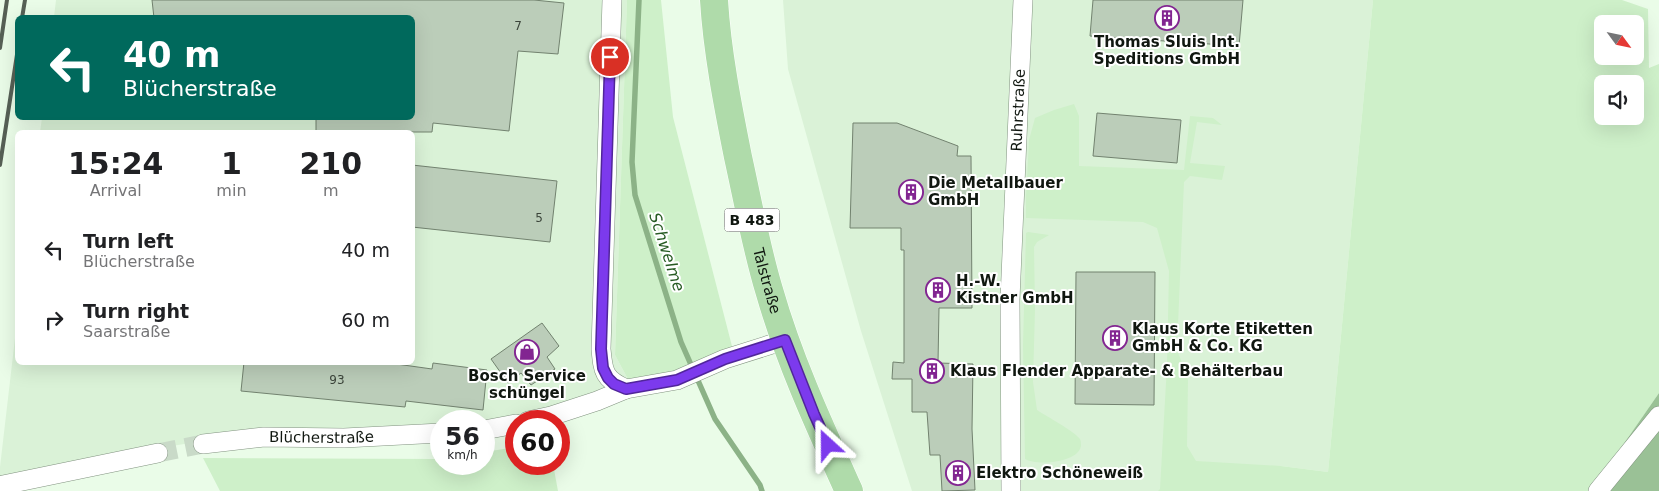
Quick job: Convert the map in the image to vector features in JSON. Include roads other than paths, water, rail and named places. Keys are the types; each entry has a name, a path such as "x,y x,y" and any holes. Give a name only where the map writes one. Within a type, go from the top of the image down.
{"main road":[{"name":"Talstraße","path":"714,0 732,127 769,291 785,340 814,414 849,491"}],"street":[{"path":"612,0 601,349 603,368 608,378 614,384 626,389"},
{"name":"Ruhrstraße","path":"1011,491 1010,299 1023,0"},
{"path":"569,410 626,389 677,380 704,367 785,340"},
{"path":"1598,491 1659,416"},
{"name":"Blücherstraße","path":"203,444 264,437 344,438 430,434"},
{"path":"3,485 158,453"}],"waterway":[{"name":"Schwelme","path":"639,0 632,162 635,195 681,342 715,419 760,485 762,491"}],"tunnel":[{"path":"158,453 203,444"}],"railway":[{"path":"0,48 7,0"},
{"path":"22,15 25,0"},
{"path":"0,165 15,68"}],"place":[{"name":"Thomas Sluis Int. Speditions GmbH","path":"1167,18"},
{"name":"Die Metallbauer GmbH","path":"911,192"},
{"name":"H.-W. Kistner GmbH","path":"938,290"},
{"name":"Klaus Korte Etiketten GmbH & Co. KG","path":"1115,338"},
{"name":"Bosch Service schüngel","path":"527,352"},
{"name":"Klaus Flender Apparate- & Behälterbau","path":"932,371"},
{"name":"Elektro Schöneweiß","path":"958,473"}]}
